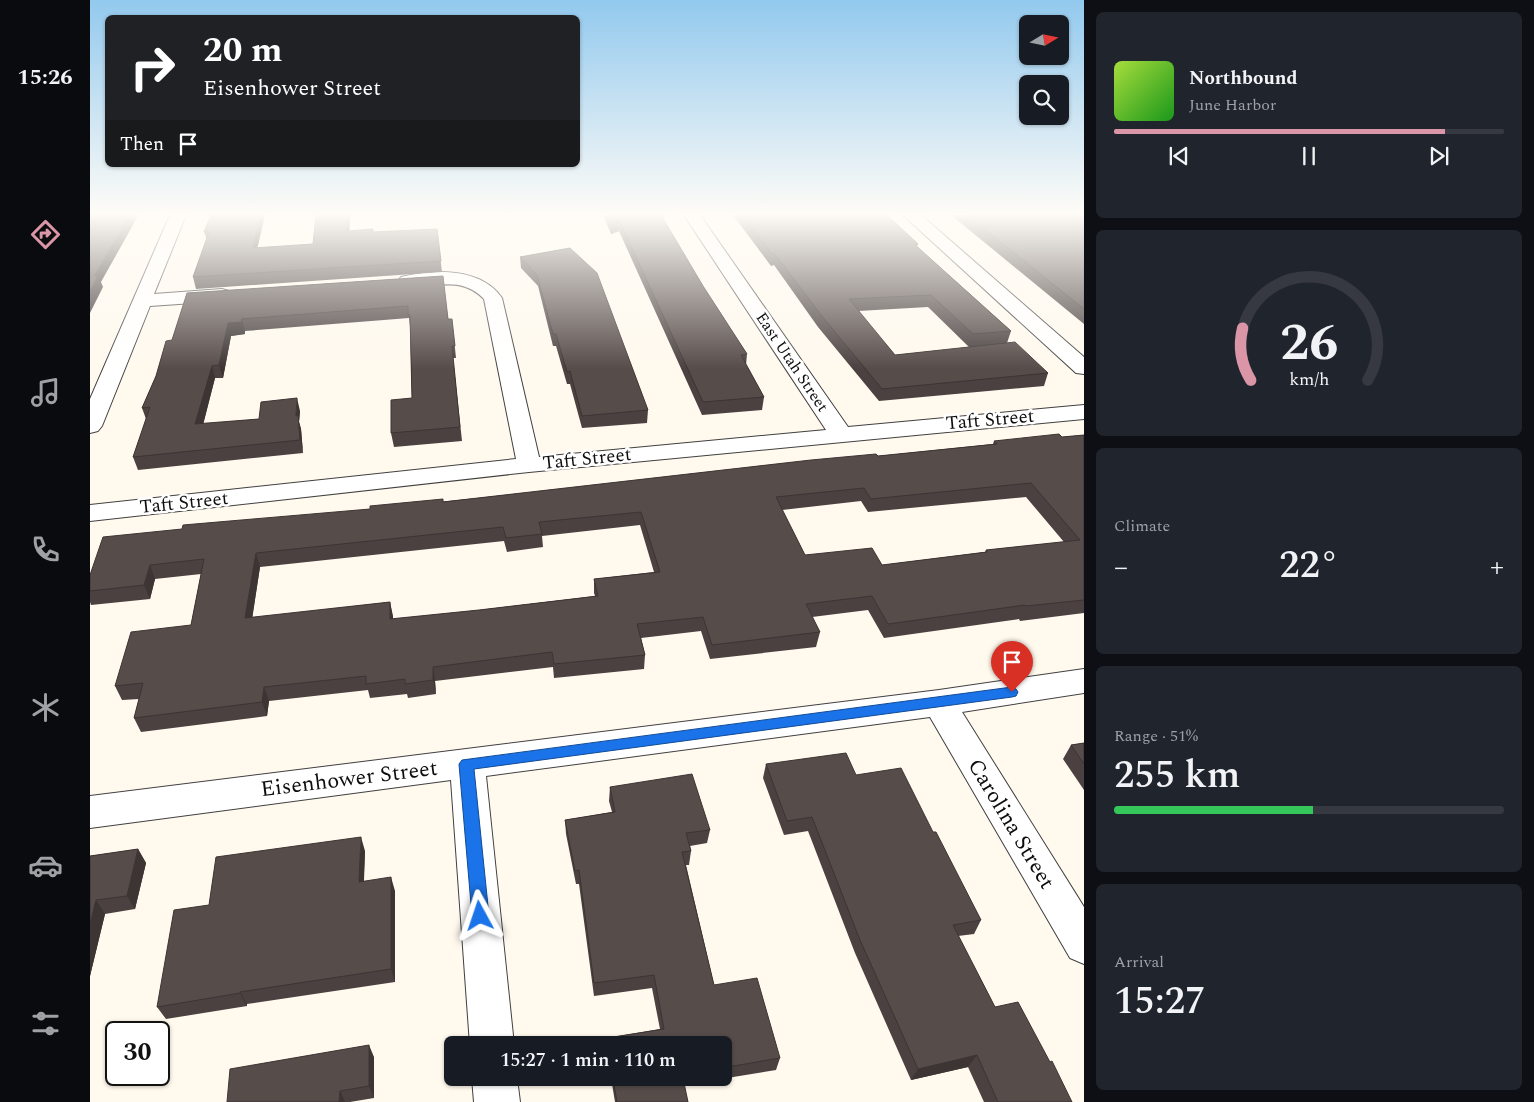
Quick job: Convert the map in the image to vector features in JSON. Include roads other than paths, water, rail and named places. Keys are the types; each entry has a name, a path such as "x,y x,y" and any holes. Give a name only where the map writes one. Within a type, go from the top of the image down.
{"street":[{"path":"90,426 158,266"},
{"name":"East Utah Street","path":"727,266 841,434"},
{"path":"969,266 1084,368"},
{"path":"387,282 456,279 473,282 485,288 493,298 530,465"},
{"path":"144,301 239,294"},
{"name":"Taft Street","path":"90,513 530,465 1084,412"},
{"name":"Eisenhower Street","path":"90,812 939,703 1084,681"},
{"name":"Carolina Street","path":"939,703 1084,944"},
{"path":"467,764 491,1036"},
{"path":"496,1086 497,1102"}]}
